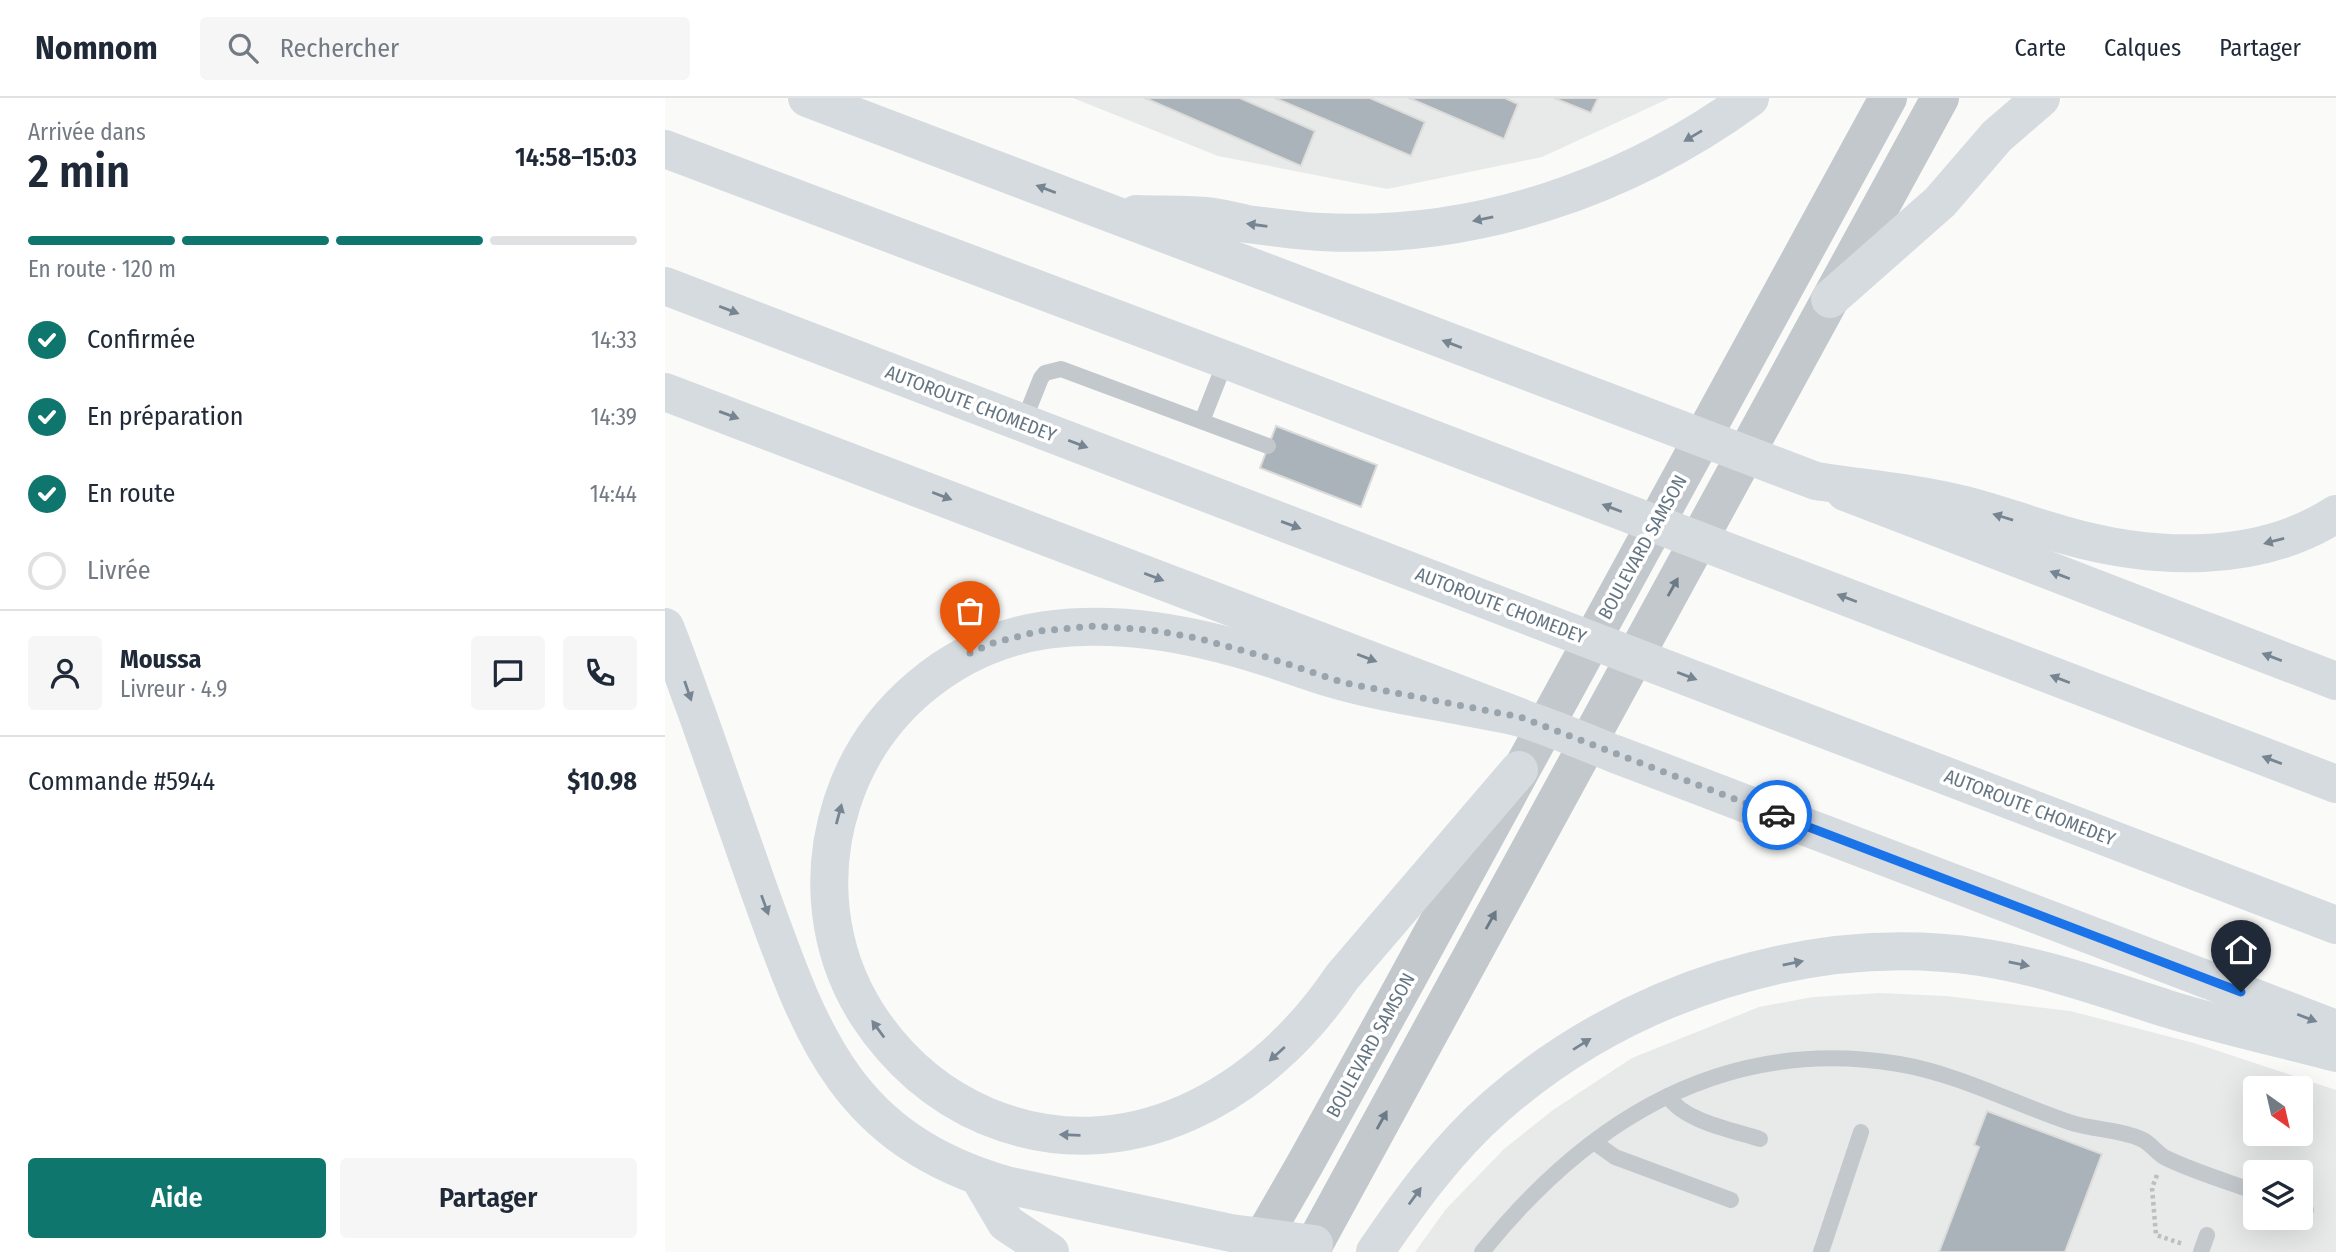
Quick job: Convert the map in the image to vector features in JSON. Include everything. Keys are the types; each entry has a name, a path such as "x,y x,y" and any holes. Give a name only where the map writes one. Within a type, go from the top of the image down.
{"main road":[{"path":"807,98 2336,681"},
{"path":"1109,214 1207,216 1324,232 1385,232 1475,221 1540,205 1609,180 1669,150 1750,98"},
{"path":"1829,299 1940,202 1997,136 2041,98"},
{"path":"665,149 2336,784"},
{"name":"AUTOROUTE CHOMEDEY","path":"665,286 2336,925"},
{"path":"665,392 2336,1029"},
{"path":"1816,481 1953,502 2066,536 2123,549 2164,553 2204,552 2254,546 2304,531 2336,514"},
{"path":"1506,790 1342,977 1301,1032 1282,1050 1246,1079 1208,1103 1168,1121 1126,1132 1060,1135 1014,1127 974,1111 940,1091 905,1062 863,1009 845,969 833,931 829,908 832,847 841,804 869,745 895,710 928,679 970,653 1015,636 1094,626 1151,630 1227,645 1345,683 1520,717"},
{"path":"665,627 789,972 819,1040 852,1089 885,1123 930,1155 979,1177 1061,1198 1231,1233 1258,1244 1312,1248"},
{"path":"1375,1252 1452,1149 1495,1107 1587,1040 1658,1003 1715,982 1816,958 1880,953 1976,957 2063,974 2170,1010 2336,1053"},
{"path":"979,1177 1006,1223 1050,1252"}],"street":[{"name":"BOULEVARD SAMSON","path":"1258,1244 1888,98"},
{"path":"1312,1248 1940,98"}],"lane":[{"path":"1202,421 1226,360"},
{"path":"1023,423 1041,378 1045,373 1061,369 1268,446"},
{"path":"1482,1252 1541,1185 1568,1161 1639,1111 1701,1081 1762,1064 1827,1059 1899,1065 1931,1072 2071,1123 2143,1139 2164,1157 2243,1187"},
{"path":"1668,1096 1673,1104 1687,1114 1760,1139"},
{"path":"1823,1252 1861,1132"},
{"path":"1594,1142 1615,1157 1731,1200"}],"path":[{"path":"2152,1188 2157,1235 2203,1245"}],"shaded area":[{"path":"1073,98 1670,98 1542,157 1387,189 1218,156"},
{"path":"1881,993 1946,996 2070,1011 2194,1043 2294,1076 2243,1076 2243,1146 2313,1146 2313,1082 2336,1090 2336,1252 1415,1252 1446,1209 1504,1149 1553,1110 1632,1058 1759,1007 1813,997"}],"building":[{"path":"1145,98 1240,98 1315,131 1301,166"},
{"path":"1275,98 1370,98 1425,122 1411,156"},
{"path":"1409,98 1505,98 1518,104 1504,139"},
{"path":"1554,98 1598,98 1591,113"},
{"path":"1276,426 1377,465 1361,507 1260,468"},
{"path":"1987,1111 2102,1154 2065,1252 1939,1252 1979,1147 1974,1145"}],"way so far":[{"path":"970,653 1015,636 1094,626 1151,630 1197,638 1345,683 1520,717 1777,815"}],"route":[{"path":"1777,815 2241,992"}]}
